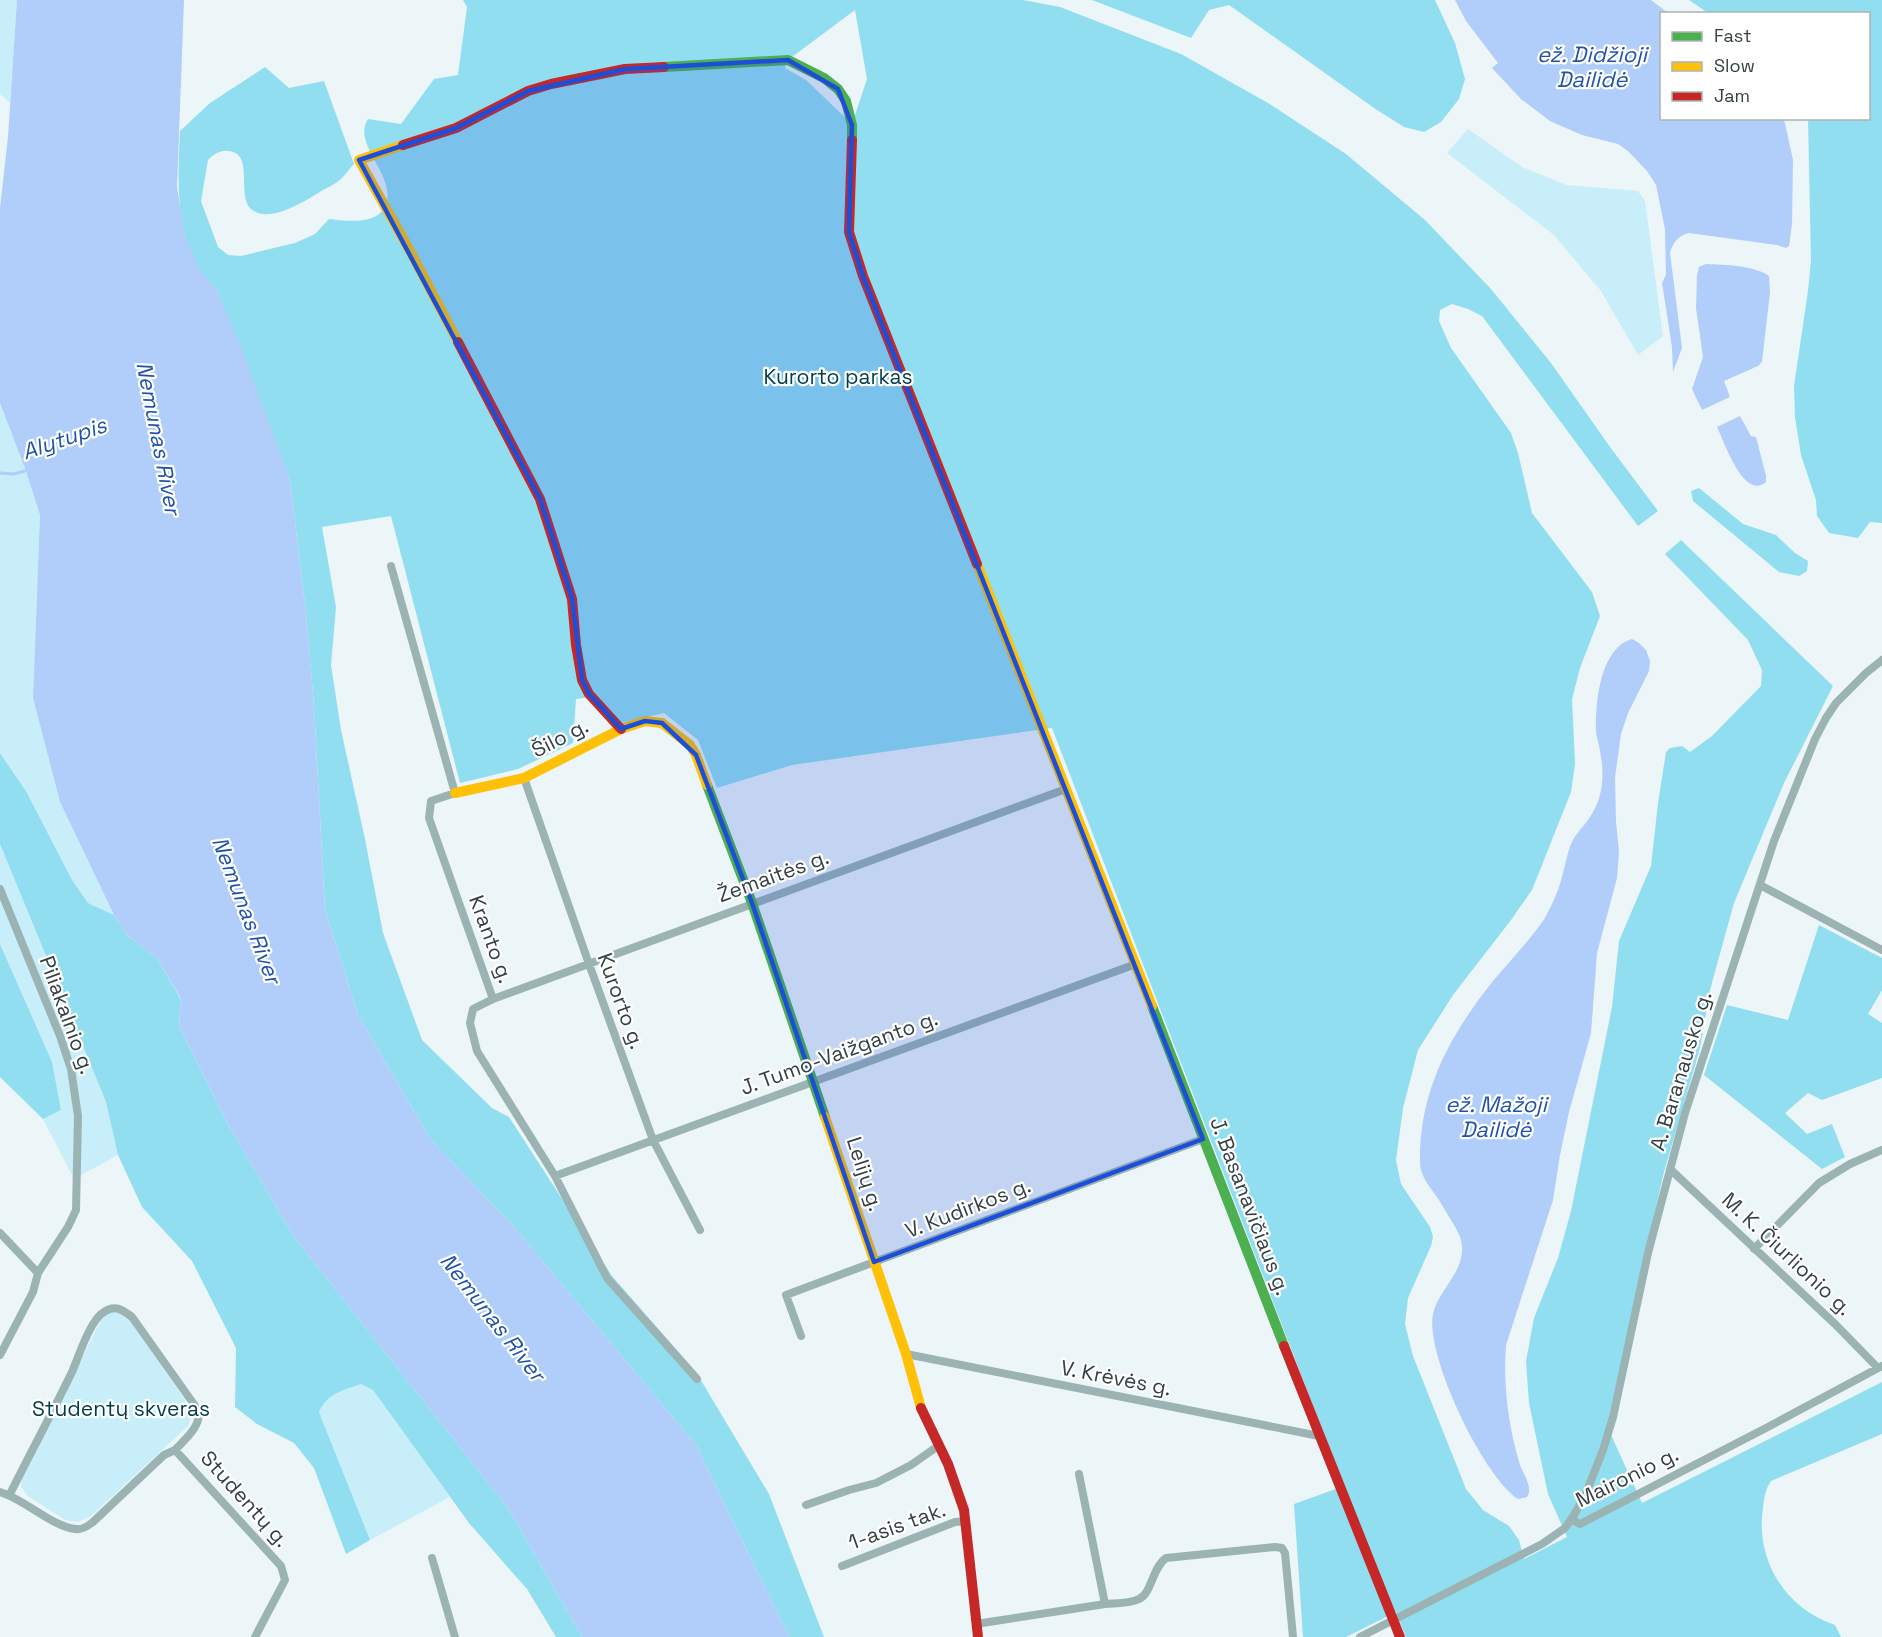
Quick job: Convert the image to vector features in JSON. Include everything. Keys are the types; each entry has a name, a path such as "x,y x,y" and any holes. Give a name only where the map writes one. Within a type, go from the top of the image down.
{"street":[{"name":"J. Basanavičiaus g.","path":"621,729 589,694 582,680 572,599 540,499 415,260 359,160 456,128 528,91 551,84 625,69 788,60 824,78 838,89 846,101 852,124 849,232 863,276 1400,1637"},
{"path":"391,566 455,793"},
{"name":"A. Baranausko g.","path":"1571,1519 1584,1498 1613,1417 1648,1253 1685,1113 1774,840 1815,739 1826,718 1836,703 1882,660"},
{"name":"Šilo g.","path":"455,793 524,778 621,729 645,721 662,723 678,734"},
{"name":"Lelijų g.","path":"678,734 690,745 696,755 752,903 906,1354 924,1417 951,1473 964,1510 978,1637"},
{"name":"Kurorto g.","path":"524,778 652,1140 700,1230"},
{"name":"Žemaitės g.","path":"493,999 1066,789"},
{"name":"Kranto g.","path":"455,793 431,801 429,818 493,999 473,1009 470,1023 477,1052 555,1176 607,1278 697,1378"},
{"path":"1760,885 1882,950"},
{"name":"Piliakalnio g.","path":"0,889 60,1036 71,1069 78,1116 76,1210 68,1227 38,1273 33,1292 0,1355"},
{"name":"J. Tumo-Vaižganto g.","path":"555,1176 1136,964"},
{"name":"V. Kudirkos g.","path":"801,1336 786,1295 1203,1139"},
{"path":"1754,1249 1820,1182 1850,1164 1882,1150"},
{"name":"M. K. Čiurlionio g.","path":"1670,1168 1880,1367"},
{"path":"0,1233 38,1273"},
{"path":"10,1494 70,1376 94,1323 102,1312 113,1307 123,1310 132,1317 198,1410 200,1415 196,1427 175,1450"},
{"name":"V. Krėvės g.","path":"906,1354 1319,1436"},
{"name":"Maironio g.","path":"1360,1637 1542,1544 1565,1528 1571,1519 1580,1524 1880,1367"},
{"path":"807,1505 876,1483 911,1465 938,1446"},
{"name":"Studentų g.","path":"0,1492 10,1494 70,1528 81,1528 93,1522 164,1455 175,1450 281,1566 285,1580 255,1637"},
{"path":"1079,1474 1105,1604"},
{"name":"1-asis tak.","path":"842,1566 955,1522 966,1521"},
{"path":"976,1624 1139,1599 1145,1594 1156,1568 1166,1558 1275,1547 1281,1548 1285,1554 1293,1637"},
{"path":"432,1558 455,1637"}],"highlighted area":[{"path":"788,60 838,89 852,125 849,232 863,276 1203,1139 874,1262 752,903 696,755 662,723 645,721 621,729 589,694 582,680 572,599 540,499 359,160 456,128 528,91 625,69"}],"green space":[{"path":"0,0 17,0 10,103 0,94"},
{"name":"Kurorto parkas","path":"463,0 1023,0 1060,7 1181,54 1268,103 1346,154 1425,220 1491,289 1551,363 1658,511 1638,526 1482,316 1452,304 1440,310 1439,321 1451,348 1511,433 1532,513 1592,592 1600,616 1580,668 1572,699 1575,764 1571,792 1532,890 1453,995 1418,1050 1403,1108 1396,1160 1401,1184 1430,1227 1433,1237 1408,1298 1405,1324 1413,1356 1466,1489 1483,1510 1509,1526 1519,1540 1524,1559 1567,1537 1548,1494 1529,1403 1526,1361 1534,1318 1558,1258 1571,1211 1612,1007 1619,941 1651,866 1666,752 1670,748 1682,746 1690,752 1712,736 1761,686 1762,670 1748,640 1665,554 1681,540 1833,686 1784,783 1734,903 1710,990 1700,1048 1664,1172 1607,1426 1642,1503 1882,1382 1882,1434 1771,1481 1764,1501 1762,1527 1764,1546 1777,1580 1802,1607 1835,1625 1841,1637 1406,1637 1396,1612 1346,1637 1303,1637 1294,1504 1344,1486 1052,728 792,765 717,788 698,740 664,713 621,723 590,697 576,699 573,743 518,769 460,783 391,516 322,527 336,607 331,665 341,730 383,933 422,1040 492,1108 509,1117 612,1276 696,1372 769,1494 824,1637 789,1637 696,1445 514,1227 431,1140 358,1015 325,909 314,706 306,613 290,480 217,290 198,269 185,236 179,183 180,131 210,103 265,67 289,88 324,81 354,164 333,185 288,209 268,214 251,209 247,202 243,166 236,153 225,151 214,155 208,160 201,201 218,247 228,255 241,256 295,243 315,234 329,219 360,220 375,217 381,213 388,196 386,184 365,140 364,129 368,119 401,124 434,79 458,75 467,7","holes":["855,10 867,79 852,124 806,80 785,68 788,60"]},
{"path":"1092,0 1435,0 1455,43 1465,79 1459,99 1441,122 1424,132 1404,127 1377,110 1229,5 1209,10 1191,38"},
{"path":"1689,0 1882,0 1882,523 1870,522 1858,538 1829,533 1817,516 1816,500 1801,455 1795,417 1794,386 1811,260 1808,120 1870,120 1870,12 1707,12"},
{"path":"1468,129 1522,167 1566,185 1638,191 1645,201 1663,336 1638,355 1601,291 1554,235 1447,153"},
{"path":"0,403 40,515 33,698 60,802 114,915 88,903 72,880 26,791 0,753"},
{"path":"1699,488 1743,524 1776,535 1795,553 1808,561 1807,571 1799,576 1779,572 1693,501 1691,491"},
{"path":"0,753 26,791 72,880 88,903 114,915 127,935 157,958 181,1000 179,1026 225,1119 294,1237 508,1508 582,1637 556,1637 527,1589 469,1523 373,1390 361,1384 342,1391 331,1397 319,1412 370,1540 346,1554 314,1468 294,1443 257,1424 235,1407 236,1348 192,1261 142,1207 118,1155 106,1102 0,844"},
{"path":"0,844 106,1102 118,1155 74,1179 43,1119 61,1110 52,1062 0,944"},
{"path":"1819,925 1882,958 1882,990 1868,1014 1882,1023 1882,1078 1822,1100 1808,1093 1785,1113 1807,1134 1832,1124 1845,1157 1822,1169 1704,1075 1727,1005 1788,1020"},
{"path":"0,944 52,1062 61,1110 43,1119 0,1077"},
{"name":"Studentų skveras","path":"115,1312 127,1316 189,1406 191,1417 188,1426 91,1516 78,1522 65,1520 28,1496 21,1487 22,1478 101,1320 107,1314"},
{"path":"361,1384 373,1390 450,1497 370,1540 319,1412 331,1397"}],"water":[{"name":"Nemunas River","path":"17,0 184,0 177,187 185,235 199,269 217,290 242,350 290,480 306,613 314,706 325,909 358,1015 431,1140 514,1227 696,1445 789,1637 582,1637 508,1508 294,1237 225,1119 179,1026 181,999 157,958 127,935 114,915 60,802 33,698 40,515 0,403 0,208 8,137"},
{"name":"ež. Didžioji Dailidė","path":"1455,0 1651,0 1667,12 1660,12 1660,120 1784,120 1793,160 1792,224 1789,246 1786,248 1689,233 1676,240 1670,253 1682,348 1673,372 1672,347 1662,283 1666,275 1665,229 1656,185 1647,171 1618,144 1582,135 1550,121 1521,99 1492,68 1498,63 1466,21"},
{"path":"1706,264 1739,266 1763,272 1769,276 1770,292 1762,362 1724,381 1730,397 1702,410 1692,389 1703,357 1696,308 1697,276 1699,267"},
{"path":"1740,416 1751,436 1756,437 1766,476 1766,482 1757,486 1742,476 1717,427"},
{"name":"ež. Mažoji Dailidė","path":"1632,639 1646,650 1650,661 1649,671 1628,713 1621,734 1615,778 1619,852 1617,878 1597,953 1591,1033 1569,1112 1553,1200 1506,1345 1505,1374 1509,1419 1519,1462 1529,1489 1527,1497 1518,1499 1504,1486 1474,1441 1459,1413 1438,1357 1433,1333 1433,1314 1459,1266 1462,1245 1455,1228 1422,1173 1420,1167 1421,1136 1431,1088 1451,1043 1477,1001 1543,921 1558,888 1571,844 1597,805 1602,775 1596,732 1599,692 1606,665 1613,653 1621,644"}],"waterway":[{"name":"Alytupis","path":"0,473 14,474 28,470"}],"traffic: fast":[{"path":"664,67 788,60 824,78 838,89 846,101 852,125 852,140"},
{"path":"707,785 752,903 825,1117"},
{"path":"1152,1006 1284,1346"}],"traffic: slow":[{"path":"403,145 359,160 458,342"},
{"path":"977,564 1152,1006"},
{"path":"455,793 524,778 621,729 645,721 662,723 690,745 707,785"},
{"path":"825,1117 906,1354 921,1408"}],"traffic: jam":[{"path":"403,145 456,128 528,91 551,84 625,69 664,67"},
{"path":"852,140 849,232 863,276 977,564"},
{"path":"458,342 540,499 572,599 582,680 589,694 621,729"},
{"path":"1284,1346 1400,1637"},
{"path":"921,1408 948,1464 964,1510 978,1637"}]}
